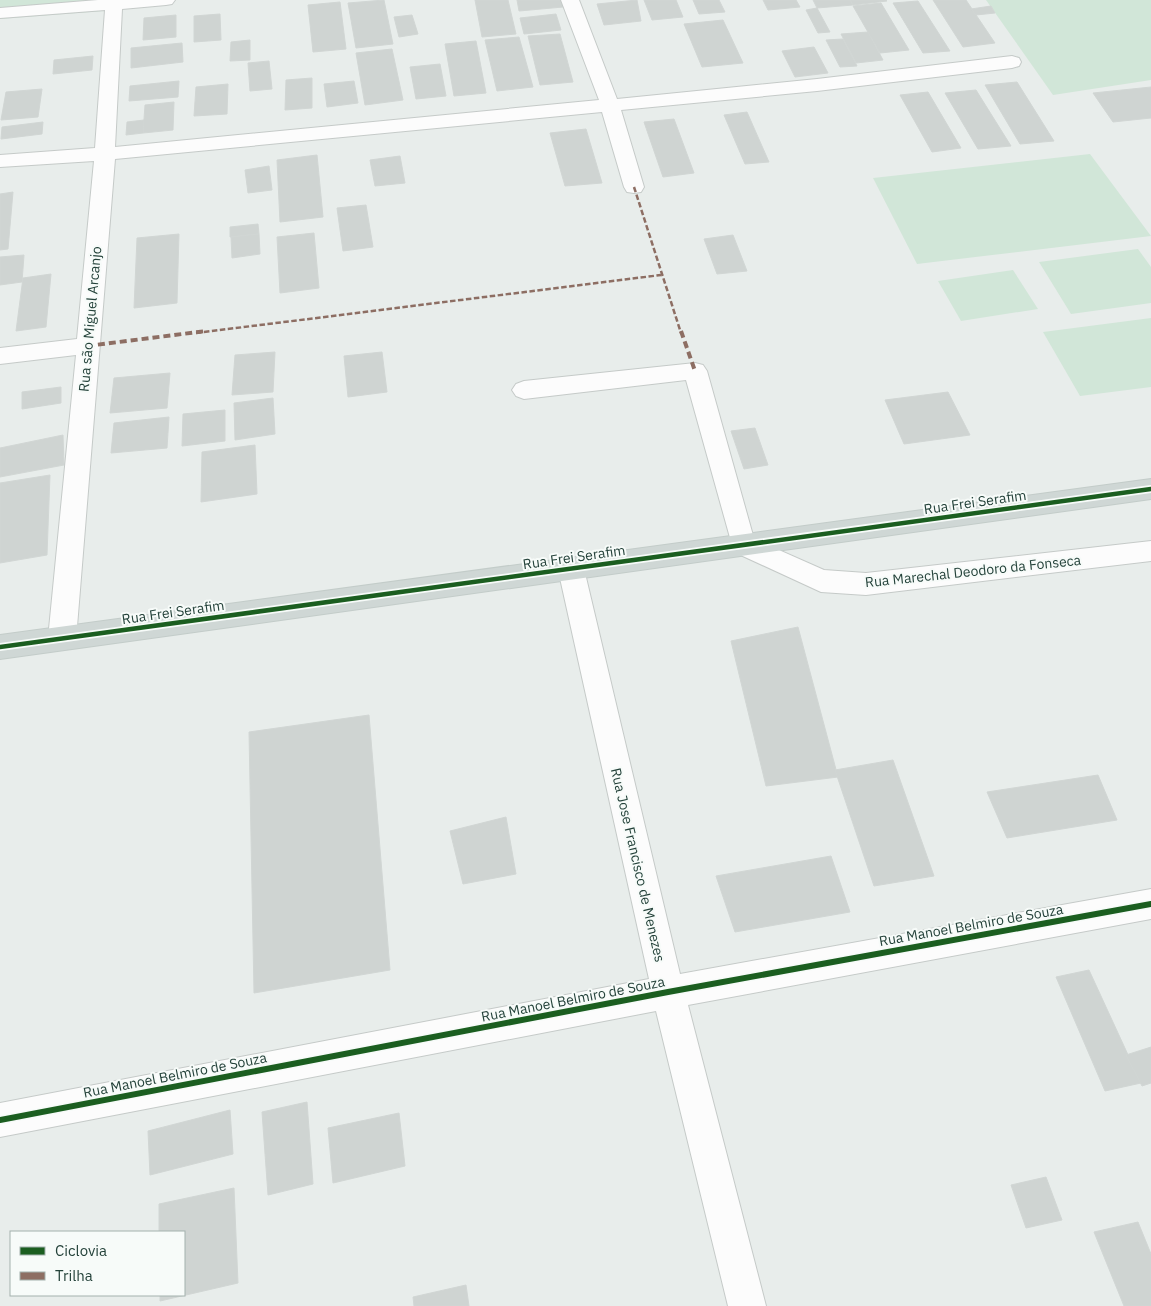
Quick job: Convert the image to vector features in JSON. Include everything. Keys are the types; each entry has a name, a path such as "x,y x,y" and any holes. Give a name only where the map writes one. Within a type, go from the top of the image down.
{"main road":[{"name":"Rua Frei Serafim","path":"0,647 1151,489"}],"street":[{"path":"0,13 113,2 166,0"},
{"path":"570,0 610,104 634,186"},
{"name":"Rua são Miguel Arcanjo","path":"62,638 105,154 113,2"},
{"path":"0,161 105,154 817,85 1012,62"},
{"name":"Rua são Miguel Arcanjo","path":"0,356 87,346"},
{"path":"524,390 695,372 743,545"},
{"name":"Rua Marechal Deodoro da Fonseca","path":"743,545 821,581 866,584 1151,551"},
{"name":"Rua Jose Francisco de Menezes","path":"570,569 668,992 747,1306"},
{"name":"Rua Manoel Belmiro de Souza","path":"0,1120 668,992 1151,904"}],"green space":[{"path":"0,0 104,0 104,11 0,19"},
{"path":"986,0 1151,0 1151,80 1053,95"},
{"path":"1090,154 1151,236 917,264 873,178"},
{"path":"1138,249 1151,267 1151,303 1071,314 1039,262"},
{"path":"1013,270 1038,309 961,321 938,281"},
{"path":"1151,318 1151,387 1080,396 1043,332"}],"building":[{"path":"384,0 393,44 356,48 348,3"},
{"path":"475,0 508,0 516,34 482,37"},
{"path":"517,0 561,0 563,7 519,11"},
{"path":"637,0 641,21 604,25 597,4"},
{"path":"644,0 676,0 683,17 652,20"},
{"path":"693,0 719,0 725,12 699,14"},
{"path":"763,0 796,0 800,7 768,10"},
{"path":"813,0 850,0 853,5 817,8"},
{"path":"850,0 886,0 887,1 853,5"},
{"path":"933,0 966,0 995,43 963,47"},
{"path":"918,1 950,51 923,53 893,3"},
{"path":"340,2 346,49 313,52 308,5"},
{"path":"881,3 909,50 880,53 853,6"},
{"path":"991,6 995,13 976,15 971,9"},
{"path":"817,8 830,32 818,33 806,10"},
{"path":"220,14 221,40 194,42 194,16"},
{"path":"556,14 561,30 524,34 520,18"},
{"path":"176,15 176,37 143,40 144,18"},
{"path":"412,15 418,34 399,37 394,17"},
{"path":"723,20 743,63 702,67 684,24"},
{"path":"868,32 883,60 856,63 841,34"},
{"path":"560,34 573,82 540,85 528,36"},
{"path":"519,37 533,87 497,91 485,40"},
{"path":"843,39 857,66 840,67 826,40"},
{"path":"250,40 250,60 230,61 231,42"},
{"path":"476,41 486,93 454,96 445,44"},
{"path":"182,43 183,62 131,68 131,48"},
{"path":"814,47 828,73 795,77 782,51"},
{"path":"392,49 403,100 365,105 356,53"},
{"path":"93,56 92,70 53,74 54,60"},
{"path":"269,61 272,89 250,91 248,63"},
{"path":"440,64 446,96 416,99 410,67"},
{"path":"312,78 312,108 285,110 286,80"},
{"path":"179,81 178,97 129,101 130,86"},
{"path":"354,81 358,103 327,107 324,84"},
{"path":"1017,82 1054,141 1020,144 985,85"},
{"path":"228,84 227,114 194,116 196,87"},
{"path":"1151,87 1151,118 1113,122 1093,93"},
{"path":"42,89 38,117 1,120 6,92"},
{"path":"976,90 1011,146 978,149 945,93"},
{"path":"928,92 961,148 932,152 900,95"},
{"path":"174,102 173,130 143,133 145,105"},
{"path":"747,112 769,162 745,164 724,115"},
{"path":"674,119 694,173 663,177 644,122"},
{"path":"144,120 143,133 126,135 127,122"},
{"path":"43,122 42,134 1,139 2,127"},
{"path":"586,129 602,183 565,186 550,133"},
{"path":"317,155 323,217 280,222 277,160"},
{"path":"400,156 405,183 375,186 370,160"},
{"path":"269,166 272,190 248,193 245,170"},
{"path":"13,192 8,249 0,250 0,194"},
{"path":"366,205 373,247 343,251 337,208"},
{"path":"258,224 259,234 230,237 230,227"},
{"path":"314,233 319,288 280,293 277,237"},
{"path":"179,234 177,303 134,308 137,238"},
{"path":"259,234 260,254 232,258 231,237"},
{"path":"733,235 747,271 717,274 704,239"},
{"path":"24,255 22,282 0,285 0,257"},
{"path":"51,274 46,327 16,331 23,278"},
{"path":"275,352 273,392 232,395 235,355"},
{"path":"382,352 387,392 348,397 344,356"},
{"path":"170,373 167,408 110,413 114,378"},
{"path":"61,387 61,403 22,409 22,392"},
{"path":"948,392 970,435 904,444 885,400"},
{"path":"273,398 275,434 235,440 234,403"},
{"path":"225,410 225,441 182,446 183,414"},
{"path":"169,417 167,448 111,453 114,423"},
{"path":"755,428 768,465 744,469 731,431"},
{"path":"63,435 64,465 0,477 0,448"},
{"path":"255,445 257,494 201,502 202,452"},
{"path":"50,475 47,555 0,563 0,483"},
{"path":"798,627 838,777 766,786 731,641"},
{"path":"369,715 390,970 254,993 249,732"},
{"path":"893,760 934,876 874,886 835,770"},
{"path":"1098,775 1117,820 1007,838 987,792"},
{"path":"506,817 516,874 463,884 450,831"},
{"path":"831,856 850,912 735,932 716,876"},
{"path":"1089,970 1141,1083 1105,1091 1056,977"},
{"path":"1151,1047 1151,1083 1142,1086 1126,1055"},
{"path":"307,1102 313,1184 268,1195 262,1112"},
{"path":"230,1110 233,1154 150,1175 148,1131"},
{"path":"399,1113 405,1166 333,1183 328,1128"},
{"path":"1046,1177 1062,1220 1026,1228 1011,1185"},
{"path":"234,1188 238,1283 185,1295 185,1231 159,1231 159,1204"},
{"path":"1138,1222 1151,1254 1151,1306 1124,1306 1094,1232"},
{"path":"466,1285 469,1306 414,1306 413,1297"},
{"path":"160,1296 182,1296 160,1301"}],"marked path":[{"path":"634,187 661,275 695,371"},
{"path":"87,346 661,275"}],"cycle path":[{"path":"0,647 1151,489"},
{"path":"0,1120 668,992 1151,904"}]}
